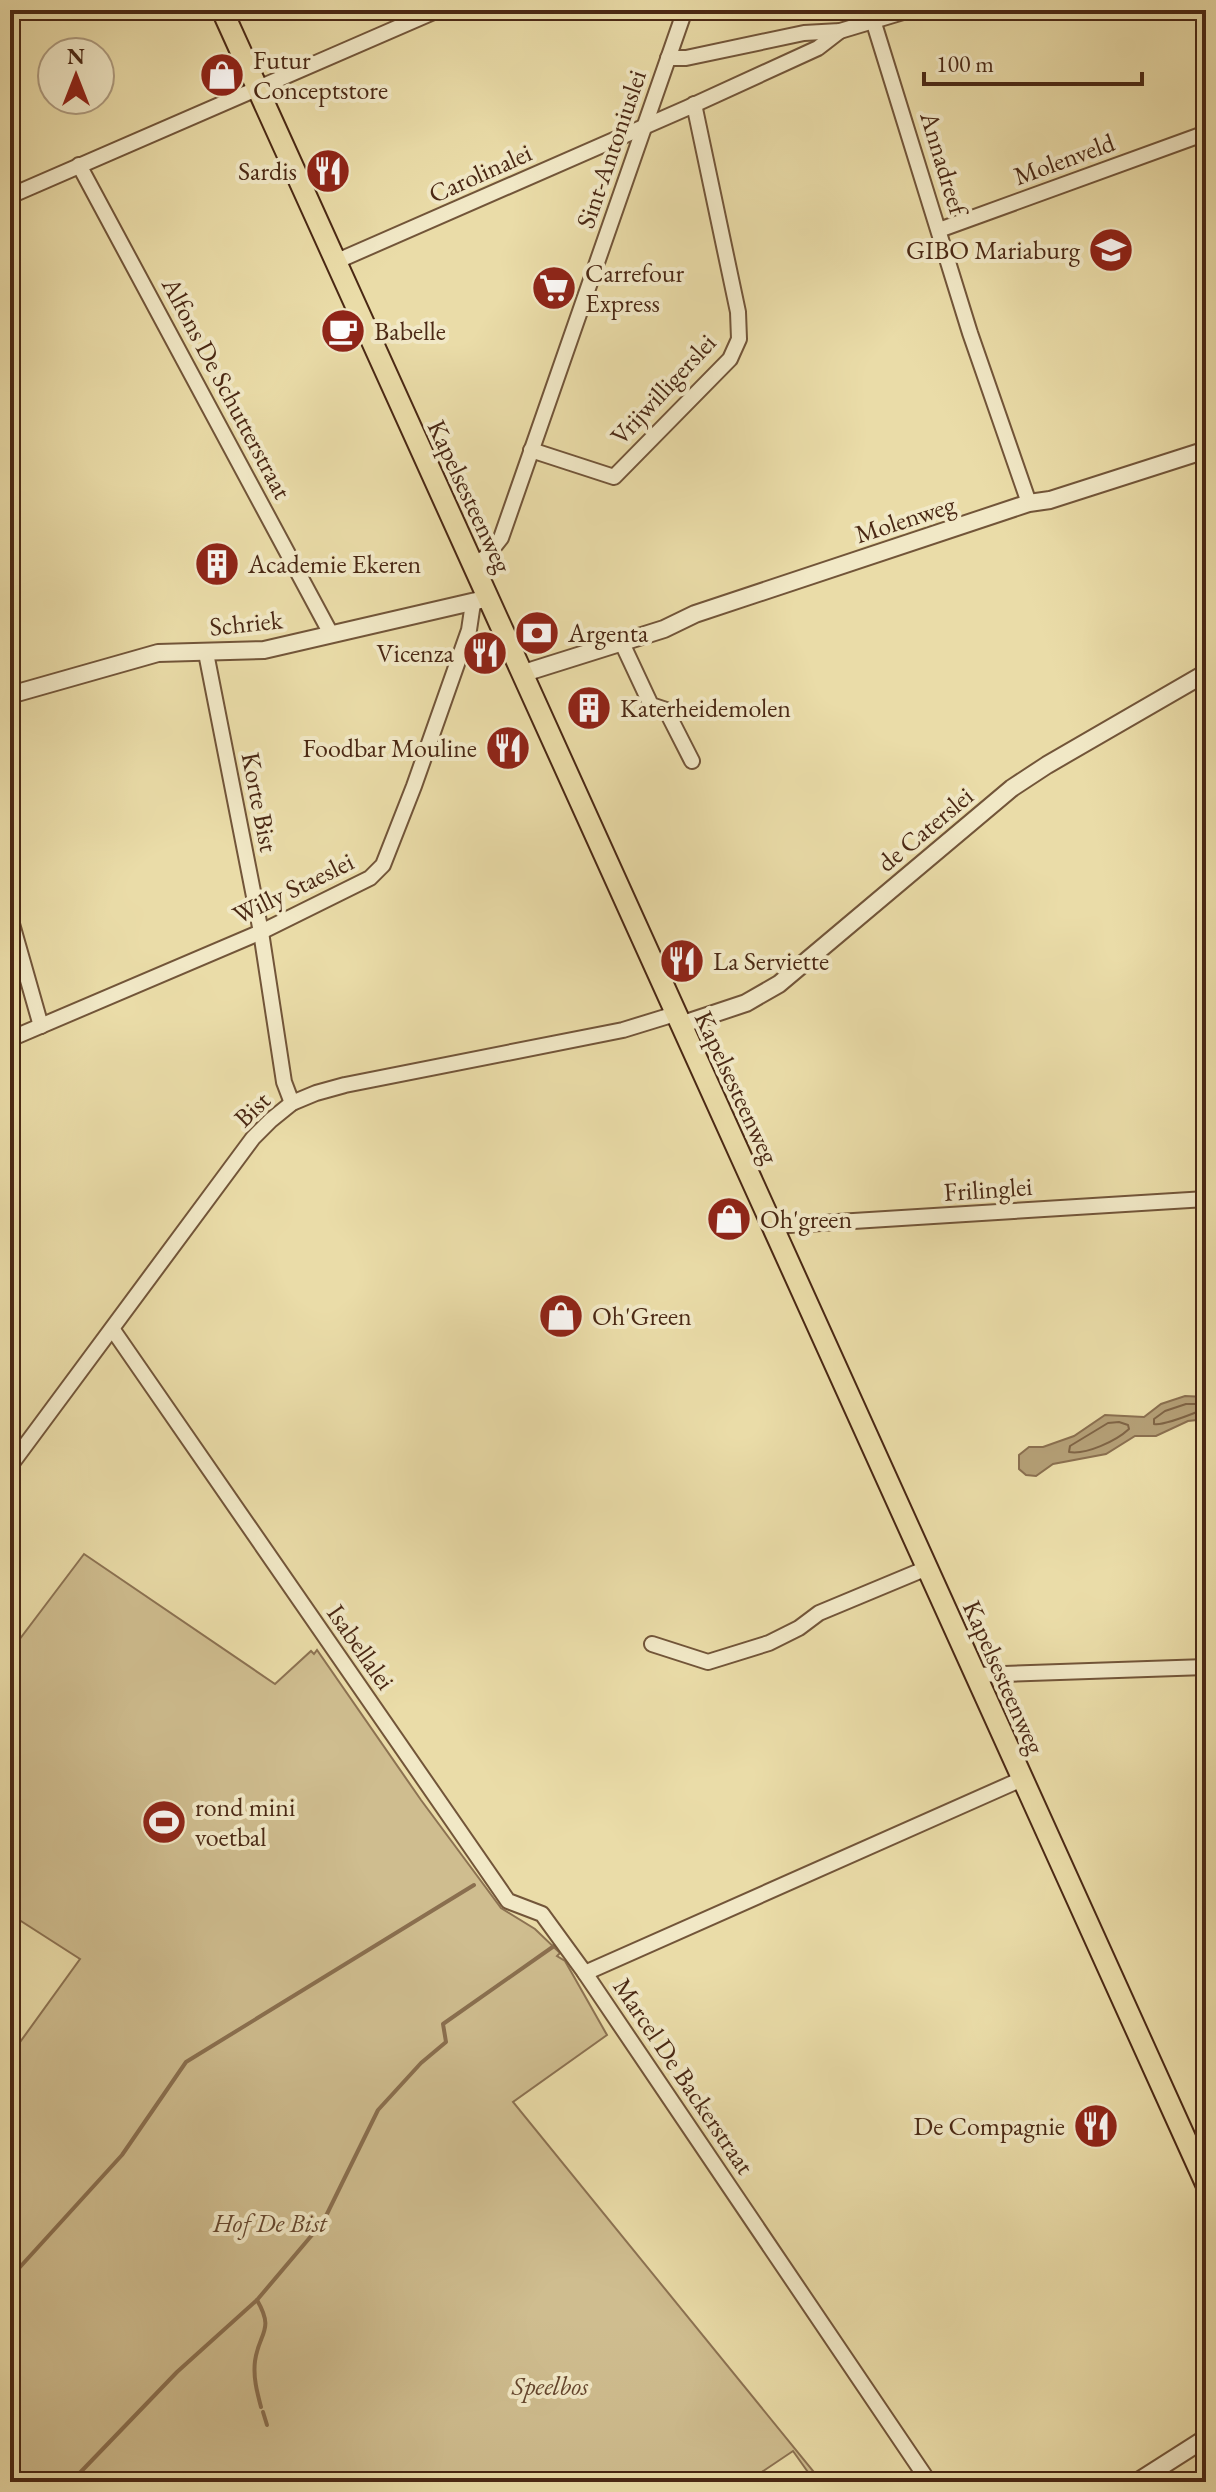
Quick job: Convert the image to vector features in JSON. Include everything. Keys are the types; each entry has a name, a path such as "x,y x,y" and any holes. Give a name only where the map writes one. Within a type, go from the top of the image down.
{"main road":[{"name":"Kapelsesteenweg","path":"222,10 473,565 481,600 524,673 1205,2179"}],"street":[{"path":"10,196 438,10"},
{"name":"Sint-Antoniuslei","path":"473,565 486,557 501,538 685,10"},
{"path":"668,58 686,58 804,33 840,31 910,10"},
{"name":"Annadreef","path":"873,20 970,333 1029,503"},
{"name":"Carolinalei","path":"335,262 818,48 840,31"},
{"name":"Vrijwilligerslei","path":"531,450 614,477 730,359 739,339 738,312 694,104"},
{"name":"Molenveld","path":"939,230 1206,133"},
{"name":"Alfons De Schutterstraat","path":"79,165 331,634"},
{"name":"Molenweg","path":"524,673 664,629 695,614 1029,503 1050,500 1206,450"},
{"name":"Schriek","path":"10,695 158,653 264,650 481,600"},
{"name":"Willy Staeslei","path":"10,1039 261,932 370,878 383,865 481,600"},
{"path":"622,643 651,705 666,710 692,761"},
{"name":"Korte Bist","path":"206,653 261,932 284,1082 292,1103"},
{"name":"de Caterslei","path":"678,1019 764,995 1012,788 1206,673"},
{"path":"10,917 41,1026"},
{"name":"Bist","path":"10,1466 253,1138 292,1103 345,1085 678,1019"},
{"name":"Frilinglei","path":"773,1226 1206,1199"},
{"name":"Isabellalei","path":"113,1330 508,1901 542,1914 585,1973"},
{"path":"652,1644 708,1662 769,1643 799,1628 819,1613 927,1568"},
{"path":"976,1675 1206,1667"},
{"name":"Marcel De Backerstraat","path":"929,2482 585,1973 1022,1779"},
{"path":"1137,2482 1206,2438"}],"green space":[{"name":"Hof De Bist","path":"84,1554 275,1684 311,1651 314,1654 317,1650 421,1800 501,1908 535,1929 560,1953 557,1956 565,1961 607,2035 513,2102 822,2482 815,2482 793,2451 747,2482 10,2482 10,2056 80,1959 10,1914 10,1641 16,1644"}],"water":[{"path":"1185,1396 1206,1397 1206,1419 1188,1421 1156,1436 1135,1436 1106,1454 1053,1464 1036,1476 1026,1475 1019,1469 1019,1455 1029,1447 1043,1447 1074,1436 1105,1415 1144,1417 1161,1404"}],"waterway":[{"path":"10,2278 122,2155 186,2062 474,1885"},
{"path":"71,2482 177,2372 257,2300 323,2222 378,2110 421,2063 446,2042 443,2024 554,1946"},
{"path":"257,2300 265,2319 255,2367 261,2407"},
{"path":"263,2412 267,2425"}],"place":[{"name":"Futur Conceptstore","path":"222,75"},
{"name":"Sardis","path":"328,171"},
{"name":"GIBO Mariaburg","path":"1111,250"},
{"name":"Carrefour Express","path":"554,288"},
{"name":"Babelle","path":"343,331"},
{"name":"Academie Ekeren","path":"217,564"},
{"name":"Argenta","path":"537,633"},
{"name":"Vicenza","path":"485,653"},
{"name":"Katerheidemolen","path":"589,708"},
{"name":"Foodbar Mouline","path":"508,748"},
{"name":"La Serviette","path":"682,961"},
{"name":"Oh'green","path":"729,1219"},
{"name":"Oh'Green","path":"561,1316"},
{"name":"rond mini voetbal","path":"164,1822"},
{"name":"De Compagnie","path":"1096,2126"}],"park label":[{"name":"Speelbos","path":"550,2386"}]}
